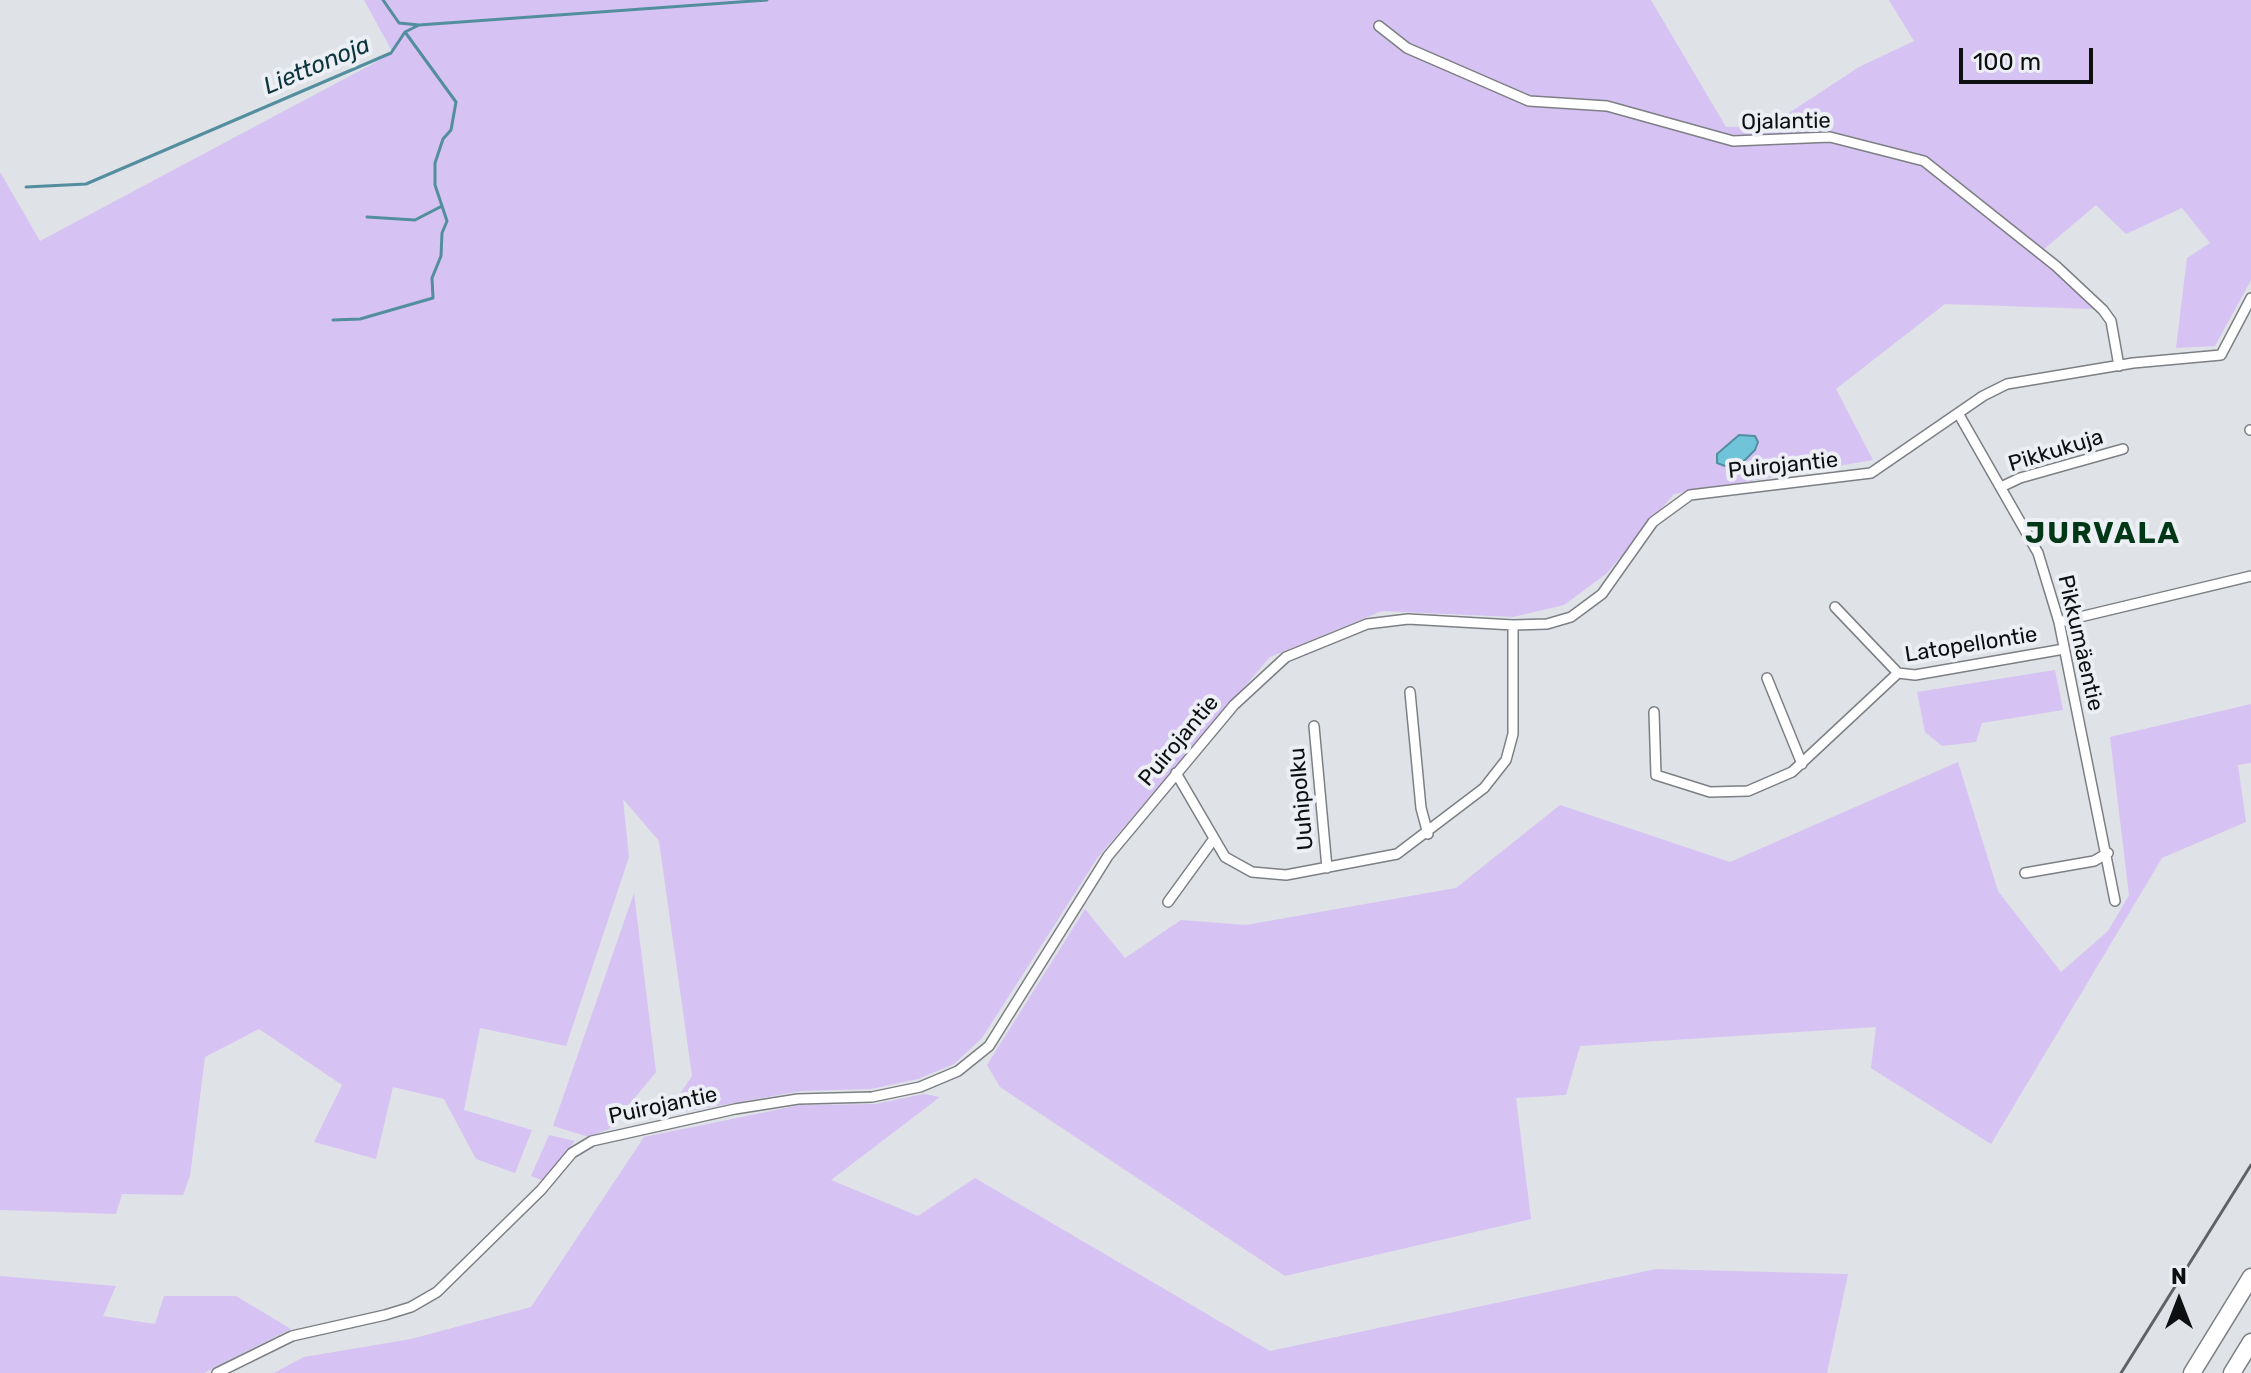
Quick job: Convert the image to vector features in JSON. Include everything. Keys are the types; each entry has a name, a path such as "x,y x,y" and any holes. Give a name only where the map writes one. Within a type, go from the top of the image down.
{"highway":[{"path":"2192,1373 2251,1277"},
{"path":"2232,1373 2251,1342"}],"street":[{"name":"Ojalantie","path":"1379,26 1407,48 1529,101 1546,105 1561,101 1607,106 1733,141 1830,137 1924,161 2056,266 2103,310 2111,321 2119,366"},
{"name":"Puirojantie","path":"217,1373 292,1336 385,1315 411,1307 437,1292 541,1190 572,1153 592,1141 735,1109 798,1099 872,1097 920,1087 958,1071 989,1046 1108,856 1176,773 1260,677 1308,646 1367,624 1408,619 1547,624 1587,608 1621,572 1653,522 1690,495 1871,473 1958,413 2007,384 2119,366 2221,355 2251,298"},
{"name":"Pikkumäentie","path":"1958,413 2038,553 2059,622 2108,853 2115,901"},
{"name":"Pikkukuja","path":"2001,487 2020,478 2123,449"},
{"path":"2059,622 2251,576"},
{"path":"1835,607 1898,673"},
{"path":"1176,773 1225,857 1252,872 1286,875 1387,857 1428,834 1484,788 1506,760 1513,734 1513,625"},
{"name":"Latopellontie","path":"1654,712 1653,766 1656,775 1710,792 1748,791 1771,784 1802,764 1898,673 1915,675 2064,649"},
{"path":"1767,678 1802,764"},
{"path":"1410,692 1421,808 1428,834"},
{"name":"Uuhipolku","path":"1314,726 1327,868"},
{"path":"1168,902 1213,840"},
{"path":"2025,873 2094,861 2108,853"}],"shaded area":[{"path":"364,0 1651,0 1726,127 1769,126 1859,67 1914,41 1889,0 2251,0 2251,280 2215,346 2176,348 2187,258 2210,243 2182,208 2126,234 2096,205 2037,255 2095,309 1945,304 1836,389 1873,460 1674,494 1606,574 1564,605 1513,617 1382,611 1270,657 1098,857 982,1038 954,1064 918,1079 871,1089 801,1091 666,1115 692,1076 659,841 623,799 629,857 566,1046 480,1028 464,1110 532,1130 515,1173 476,1159 444,1099 393,1087 376,1159 314,1142 342,1085 259,1029 205,1057 190,1176 183,1195 122,1194 116,1214 0,1210 0,172 40,241 393,53"},
{"path":"2055,670 2063,710 1982,723 1976,742 1942,746 1925,732 1917,692"},
{"path":"2251,704 2251,763 2238,765 2246,822 2162,858 1991,1144 1871,1068 1876,1027 1580,1046 1566,1095 1516,1098 1531,1219 1285,1276 1000,1087 987,1065 1085,909 1125,958 1181,920 1246,925 1456,888 1560,805 1730,862 1958,762 1998,891 2061,972 2108,931 2129,895 2110,737"},
{"path":"634,893 656,1072 609,1129 589,1137 553,1126"},
{"path":"924,1094 940,1097 831,1180 918,1216 975,1178 1270,1351 1656,1269 1848,1274 1827,1373 274,1373 304,1357 411,1339 531,1307 644,1137 800,1105 875,1104"},
{"path":"549,1135 575,1141 544,1181 531,1176"},
{"path":"0,1276 116,1286 103,1316 155,1324 164,1296 236,1296 291,1329 204,1373 0,1373"}],"water":[{"path":"1739,435 1755,436 1758,442 1755,450 1742,463 1725,466 1717,463 1717,454"}],"waterway":[{"path":"383,0 399,23 419,25"},
{"name":"Liettonoja","path":"26,187 86,184 391,53 405,32 419,25 767,0"},
{"path":"333,320 360,319 433,298 432,278 441,256 442,233 447,221 435,185 435,163 443,139 451,130 456,102 405,32"},
{"path":"367,217 415,220 442,206"}],"railway":[{"path":"2121,1373 2251,1165"}],"district":[{"name":"JURVALA","path":"2103,534"}]}
